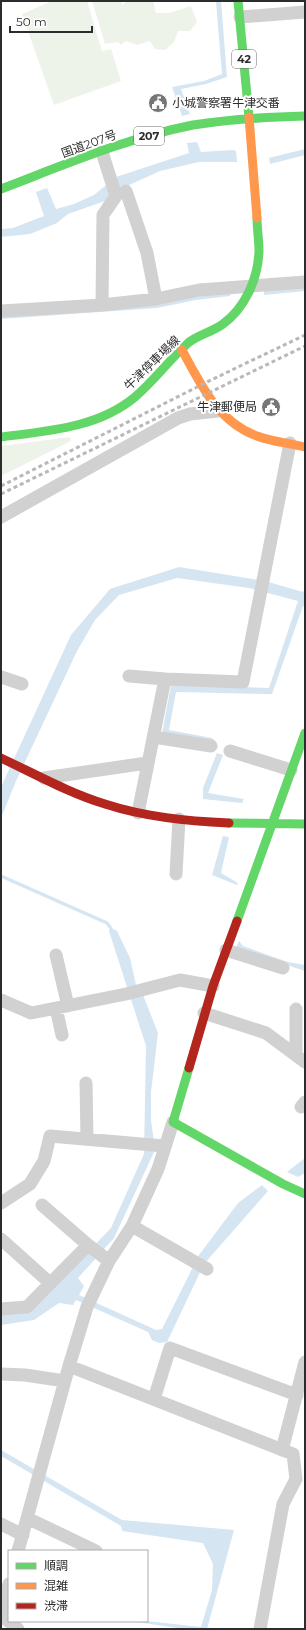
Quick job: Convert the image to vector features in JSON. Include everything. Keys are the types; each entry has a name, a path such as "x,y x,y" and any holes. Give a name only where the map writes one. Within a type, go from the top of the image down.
{"main road":[{"name":"42","path":"238,1 249,117"},
{"name":"国道207号","path":"1,189 102,152 157,134 249,117 305,116"},
{"name":"牛津停車場線","path":"1,437 60,429 88,422 112,412 133,398 192,341 223,324 234,315 244,302 252,286 257,270 259,251 249,117"},
{"path":"182,350 218,411 227,419 257,436 305,447"},
{"path":"305,733 274,823 213,986 173,1122 283,1184 305,1194"},
{"path":"5,760 104,804 138,813 179,819 305,824"}],"street":[{"path":"240,18 305,12"},
{"path":"102,152 111,179 121,193 148,253 156,299"},
{"path":"102,305 104,215 121,193"},
{"path":"1,311 102,305 156,299 198,290 305,282"},
{"path":"1,517 178,418 190,414 218,411"},
{"path":"129,676 243,682 290,444"},
{"path":"1,676 22,684"},
{"path":"138,813 147,762 154,737 165,679"},
{"path":"154,737 211,746"},
{"path":"230,751 291,770"},
{"path":"44,778 147,762"},
{"path":"176,874 179,819"},
{"path":"226,950 282,968"},
{"path":"56,955 62,1007 62,1035"},
{"path":"1,1000 31,1013 126,994 180,980 213,986"},
{"path":"296,1009 300,1058"},
{"path":"204,1013 266,1033 300,1058"},
{"path":"86,1082 87,1139"},
{"path":"18,1550 69,1366 90,1302 110,1261 132,1226 158,1169 164,1146 173,1122"},
{"path":"1,1204 30,1184 44,1161 50,1136 164,1146"},
{"path":"42,1204 88,1245 110,1261"},
{"path":"132,1226 207,1269"},
{"path":"1,1238 50,1283"},
{"path":"1,1309 28,1306 88,1245"},
{"path":"154,1399 170,1348 297,1395"},
{"path":"282,1450 305,1362"},
{"path":"69,1366 293,1454 296,1479 283,1504 260,1629"},
{"path":"1,1374 65,1381"},
{"path":"27,1518 94,1550"},
{"path":"1,1524 23,1535"},
{"path":"1,1614 8,1588"},
{"path":"10,1622 18,1629"}],"shaded area":[{"path":"52,1 87,1 102,51 111,49 121,81 54,105 22,14"},
{"path":"92,1 121,1 122,5 127,1 153,1 156,13 169,13 191,6 197,22 190,31 178,31 174,42 165,50 155,49 150,41 137,45 126,41 121,45 118,42 105,44"},
{"path":"70,437 71,441 1,476 1,446"}],"water":[{"path":"216,1 221,1 227,77 206,84 181,89 190,114 182,116 172,87 204,81 222,74"},
{"path":"197,142 201,152 236,151 237,162 199,162 160,171 116,191 105,201 68,214 57,223 30,234 1,237 1,229 13,228 44,216 36,192 47,188 56,209 74,204 94,195 116,177 189,153 187,143"},
{"path":"305,149 305,155 270,164 269,158"},
{"path":"305,286 305,291 264,295 264,290"},
{"path":"230,292 230,296 196,300 157,308 1,319 1,315"},
{"path":"179,567 265,581 303,592 305,589 305,606 303,606 272,694 176,692 169,730 212,738 215,741 162,734 171,685 269,688 298,601 249,588 177,578 119,595 95,620 77,651 16,781 1,818 1,787 71,635 110,589"},
{"path":"217,753 223,755 208,793 244,799 242,803 203,799 203,788"},
{"path":"223,836 229,837 221,873 238,883 237,885 212,875"},
{"path":"110,927 117,931 130,958 136,985 143,995 158,1033 151,1092 151,1120 155,1150 114,1238 78,1278 84,1286 79,1295 156,1330 162,1329 199,1255 238,1203 262,1185 268,1191 204,1264 167,1342 159,1343 152,1340 148,1332 76,1300 73,1305 59,1303 34,1320 1,1325 1,1315 33,1309 111,1228 144,1154 146,1046 109,931"},
{"path":"239,941 243,946 288,962 305,965 305,971 236,948"},
{"path":"305,1158 305,1173 298,1177 287,1172"},
{"path":"1,1450 122,1520 234,1530 207,1629 184,1629 137,1622 148,1621 201,1627 212,1590 213,1564 203,1543 122,1531 121,1526 1,1456"}],"waterway":[{"path":"1,876 107,923 110,927"}],"railway":[{"path":"1,486 211,380 305,335"},
{"path":"1,494 305,346"}],"traffic: fast":[{"path":"238,1 249,117"},
{"path":"1,189 96,153 168,130 221,121 305,116"},
{"path":"1,437 54,430 88,422 121,407 149,384 188,343 223,324 238,310 253,282 259,251 257,218"},
{"path":"237,921 305,733"},
{"path":"229,823 305,824"},
{"path":"189,1068 173,1122 283,1184 305,1194"}],"traffic: slow":[{"path":"249,117 257,218"},
{"path":"182,350 212,401 232,422 243,430 257,436 305,447"}],"traffic: jam":[{"path":"1,758 52,783 92,800 120,808 166,818 229,823"},
{"path":"189,1068 213,986 237,921"}],"place":[{"name":"小城警察署牛津交番","path":"158,103"},
{"name":"牛津郵便局","path":"271,407"}]}
